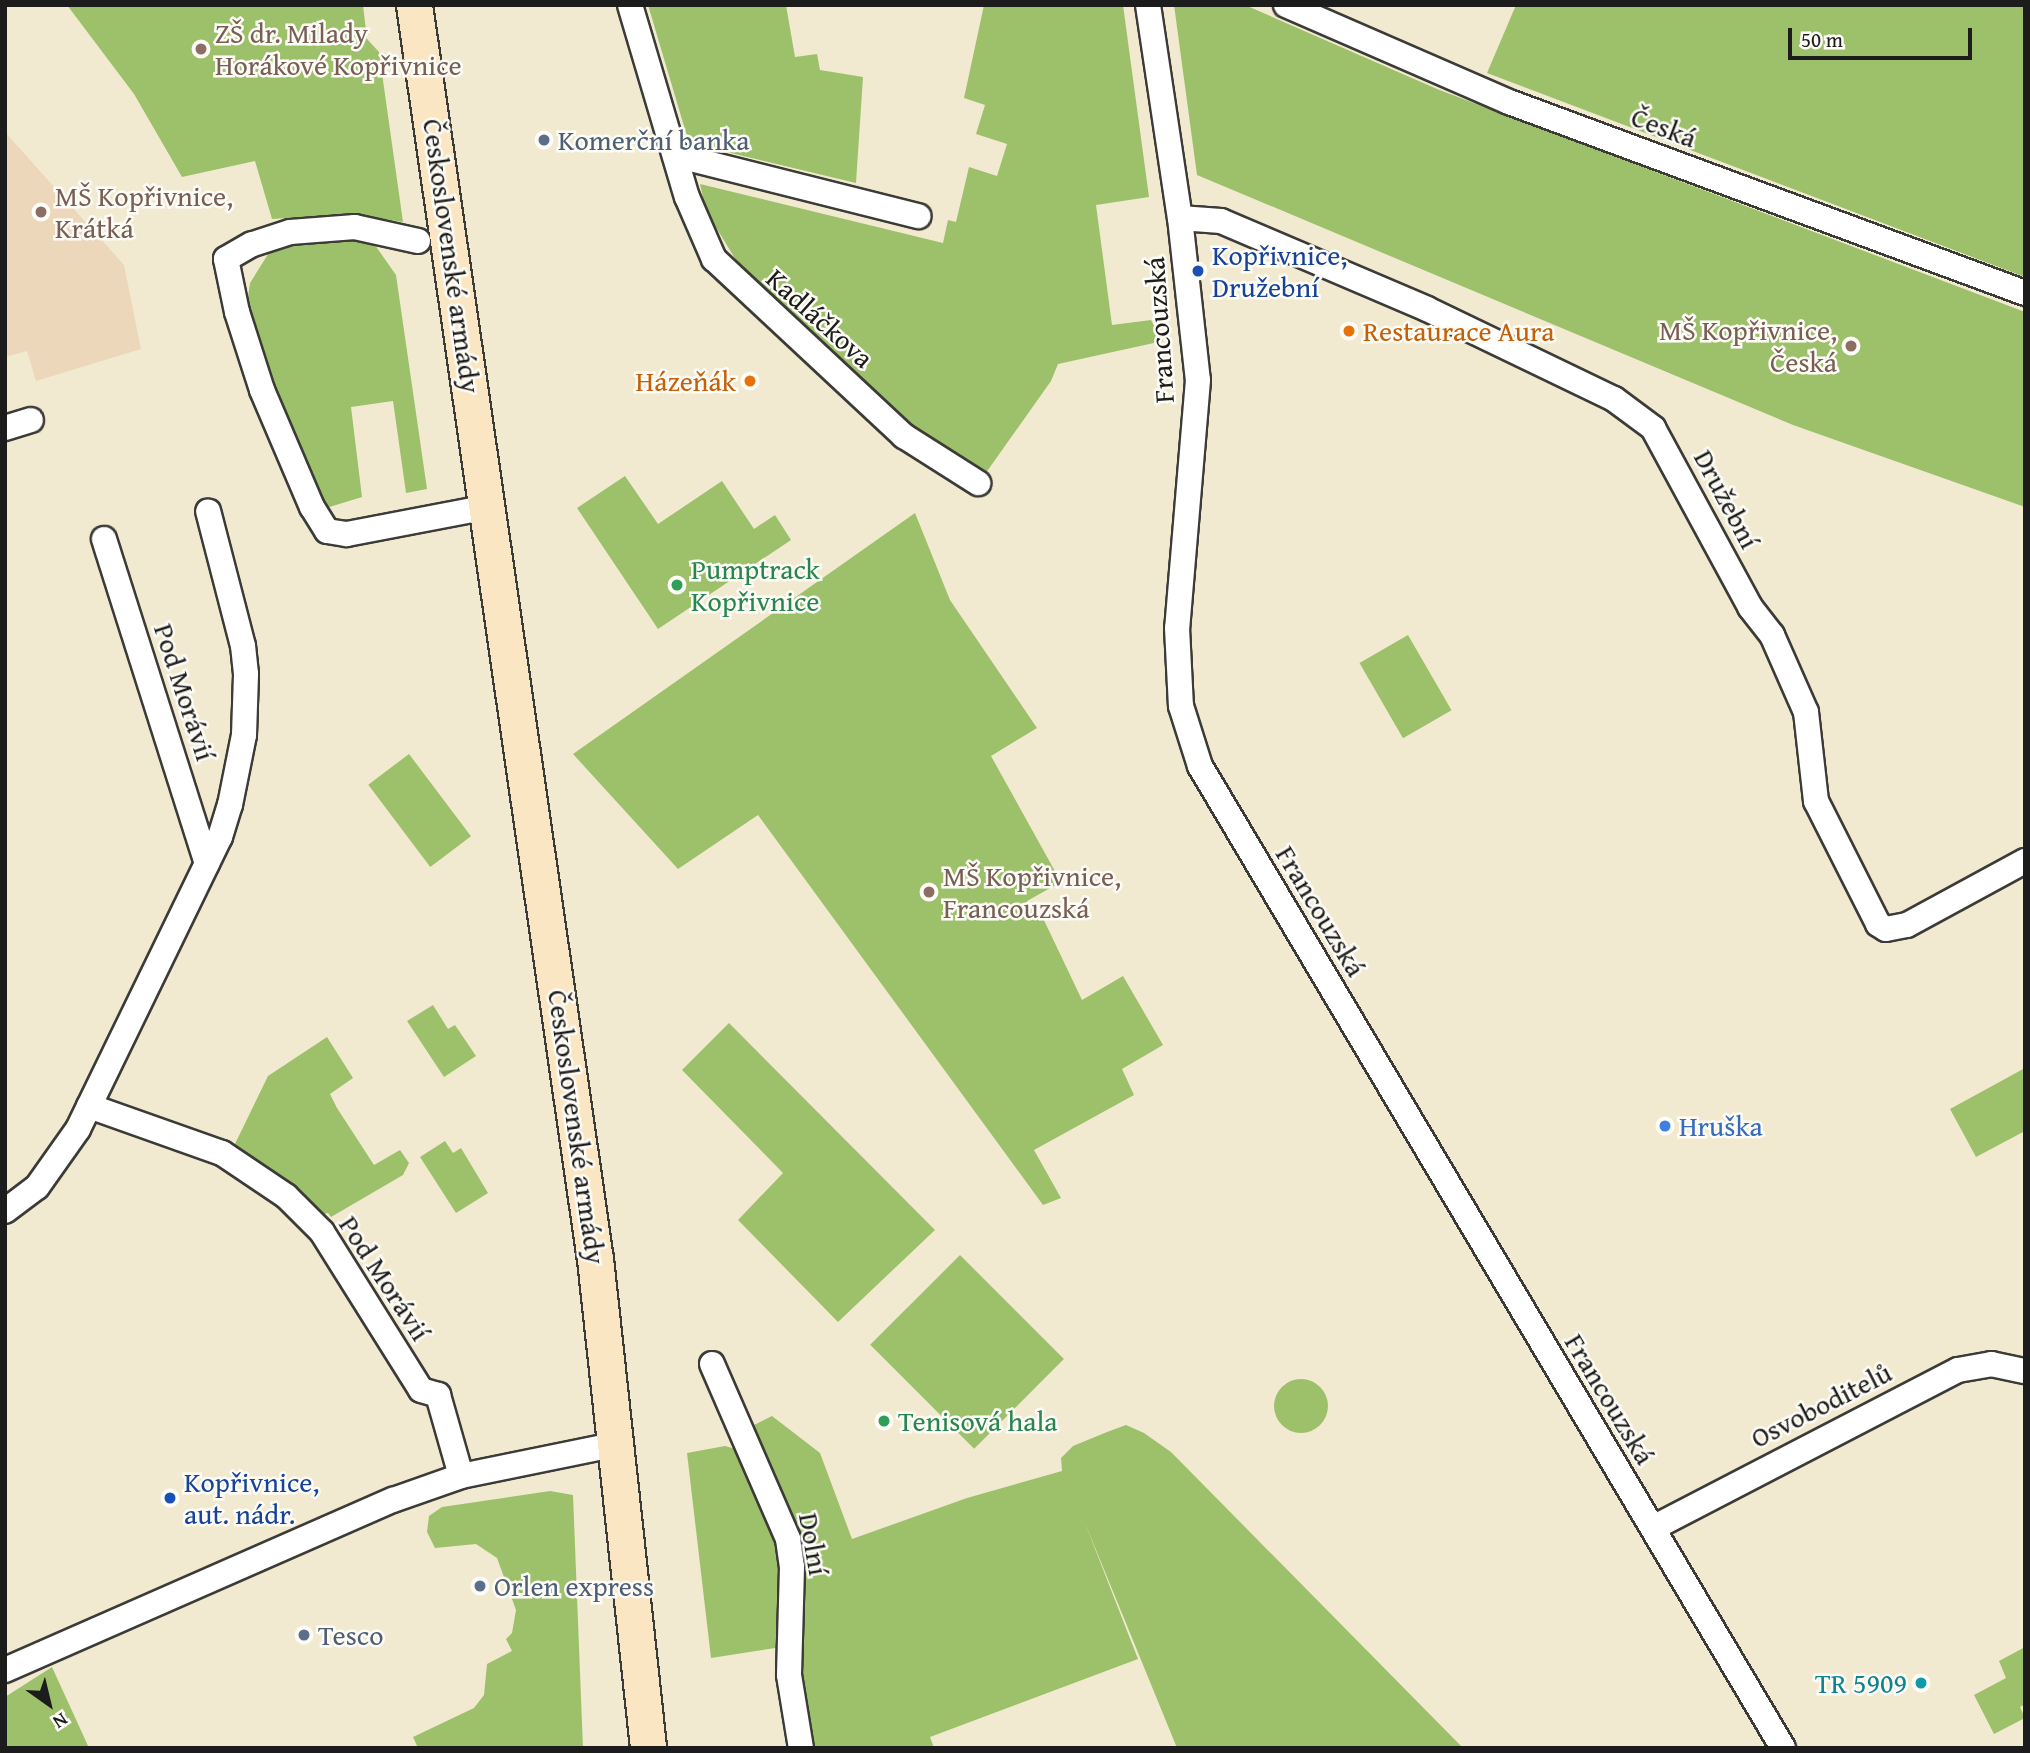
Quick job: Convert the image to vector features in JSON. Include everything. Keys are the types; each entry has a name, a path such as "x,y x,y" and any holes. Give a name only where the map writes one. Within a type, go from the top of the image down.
{"main road":[{"name":"Československé armády","path":"414,5 535,826 618,1444 648,1748"}],"street":[{"name":"Kadláčkova","path":"630,5 695,219 714,259 904,436 978,483"},
{"name":"Francouzská","path":"1148,5 1181,218 1198,380 1177,628 1181,706 1200,766 1783,1748"},
{"name":"Česká","path":"1286,5 1509,102 2025,293"},
{"path":"675,155 918,216"},
{"name":"Družební","path":"1181,218 1221,221 1427,309 1637,412 1669,451 1750,607 1772,635 1806,712 1816,801 1878,924 1886,929 1907,925 2025,861"},
{"name":"Československé armády","path":"418,241 355,227 290,232 252,244 226,260 237,312 262,390 312,507 327,531 346,534 489,507"},
{"path":"5,428 31,419"},
{"name":"Pod Morávií","path":"5,1211 55,1165 89,1106 206,863 230,805 244,736 246,697 243,646 208,511"},
{"name":"Pod Morávií","path":"104,539 206,863"},
{"name":"Pod Morávií","path":"89,1106 222,1153 250,1171 323,1232 421,1390 438,1395 461,1476"},
{"name":"Dolní","path":"712,1364 788,1539 792,1567 789,1675 801,1748"},
{"name":"Osvoboditelů","path":"1653,1528 1958,1370 1991,1364 2025,1371"},
{"path":"5,1670 252,1559 461,1476 618,1444"}],"shaded area":[{"name":"MŠ Kopřivnice, Krátká","path":"5,132 124,265 141,349 36,381 27,351 5,357"}],"green space":[{"path":"67,5 363,5 367,39 379,52 403,222 352,214 272,219 255,161 182,177 134,94"},
{"path":"648,5 786,5 795,57 817,54 820,70 863,77 856,183 689,143"},
{"path":"984,5 1123,5 1149,197 1096,205 1112,325 1151,320 1163,341 1058,364 1051,381 983,477 912,424 739,265 706,211 700,184 943,243 948,220 956,222 969,167 997,176 1007,144 976,134 985,105 964,98"},
{"path":"1174,5 1245,5 1437,89 2025,312 2025,507 1793,425 1197,175"},
{"path":"1516,5 2025,5 2025,277 1487,73"},
{"path":"370,238 396,275 427,489 406,493 393,401 351,407 362,497 323,509 271,383 247,304 250,283 270,251 281,245 314,239"},
{"name":"Pumptrack Kopřivnice","path":"625,476 658,524 722,481 754,529 775,515 791,540 658,629 577,508"},
{"path":"915,513 950,600 1037,728 991,756 1061,882 1027,901 1036,914 1046,909 1048,913 1042,916 1082,1000 1123,976 1163,1045 1122,1069 1134,1095 1034,1150 1061,1198 1043,1205 758,815 678,869 573,754"},
{"path":"1408,635 1452,710 1403,738 1360,663"},
{"path":"409,754 471,836 430,867 368,785"},
{"path":"433,1005 448,1029 455,1025 476,1056 444,1077 407,1021"},
{"path":"729,1023 935,1230 838,1322 738,1220 783,1173 682,1070"},
{"path":"327,1037 353,1078 330,1094 374,1165 400,1150 409,1163 403,1175 331,1217 328,1213 320,1215 273,1172 233,1148 268,1076"},
{"path":"2025,1068 2025,1131 1976,1157 1950,1109"},
{"path":"445,1141 453,1153 461,1148 488,1193 456,1213 420,1157"},
{"path":"960,1255 1064,1359 974,1449 870,1345"},
{"path":"1301,1379 1320,1387 1328,1406 1320,1425 1301,1433 1282,1425 1274,1406 1282,1387"},
{"path":"772,1416 820,1453 852,1539 967,1498 1062,1471 1061,1458 1073,1446 1126,1425 1144,1433 1171,1452 1463,1748 1177,1748 1085,1523 1138,1659 930,1737 934,1748 814,1748 800,1702 804,1548 754,1425"},
{"path":"725,1446 743,1451 766,1498 783,1568 782,1647 711,1658 687,1453"},
{"path":"550,1491 573,1495 583,1748 418,1748 413,1737 474,1708 484,1695 487,1664 512,1651 506,1639 512,1633 516,1610 497,1558 476,1544 435,1548 427,1532 429,1516 442,1507"},
{"path":"2025,1647 2025,1704 2020,1707 2025,1718 1994,1734 1974,1695 2006,1678 1999,1661"},
{"path":"52,1667 89,1748 5,1748 5,1697"}],"place":[{"name":"ZŠ dr. Milady Horákové Kopřivnice","path":"201,49"},
{"name":"Komerční banka","path":"544,140"},
{"name":"MŠ Kopřivnice, Krátká","path":"41,212"},
{"name":"Kopřivnice, Družební","path":"1198,271"},
{"name":"Restaurace Aura","path":"1349,331"},
{"name":"MŠ Kopřivnice, Česká","path":"1851,346"},
{"name":"Házeňák","path":"750,381"},
{"name":"Pumptrack Kopřivnice","path":"677,585"},
{"name":"MŠ Kopřivnice, Francouzská","path":"929,892"},
{"name":"Hruška","path":"1665,1126"},
{"name":"Tenisová hala","path":"884,1421"},
{"name":"Kopřivnice, aut. nádr.","path":"170,1498"},
{"name":"Orlen express","path":"480,1586"},
{"name":"Tesco","path":"304,1635"},
{"name":"TR 5909","path":"1921,1683"}]}
